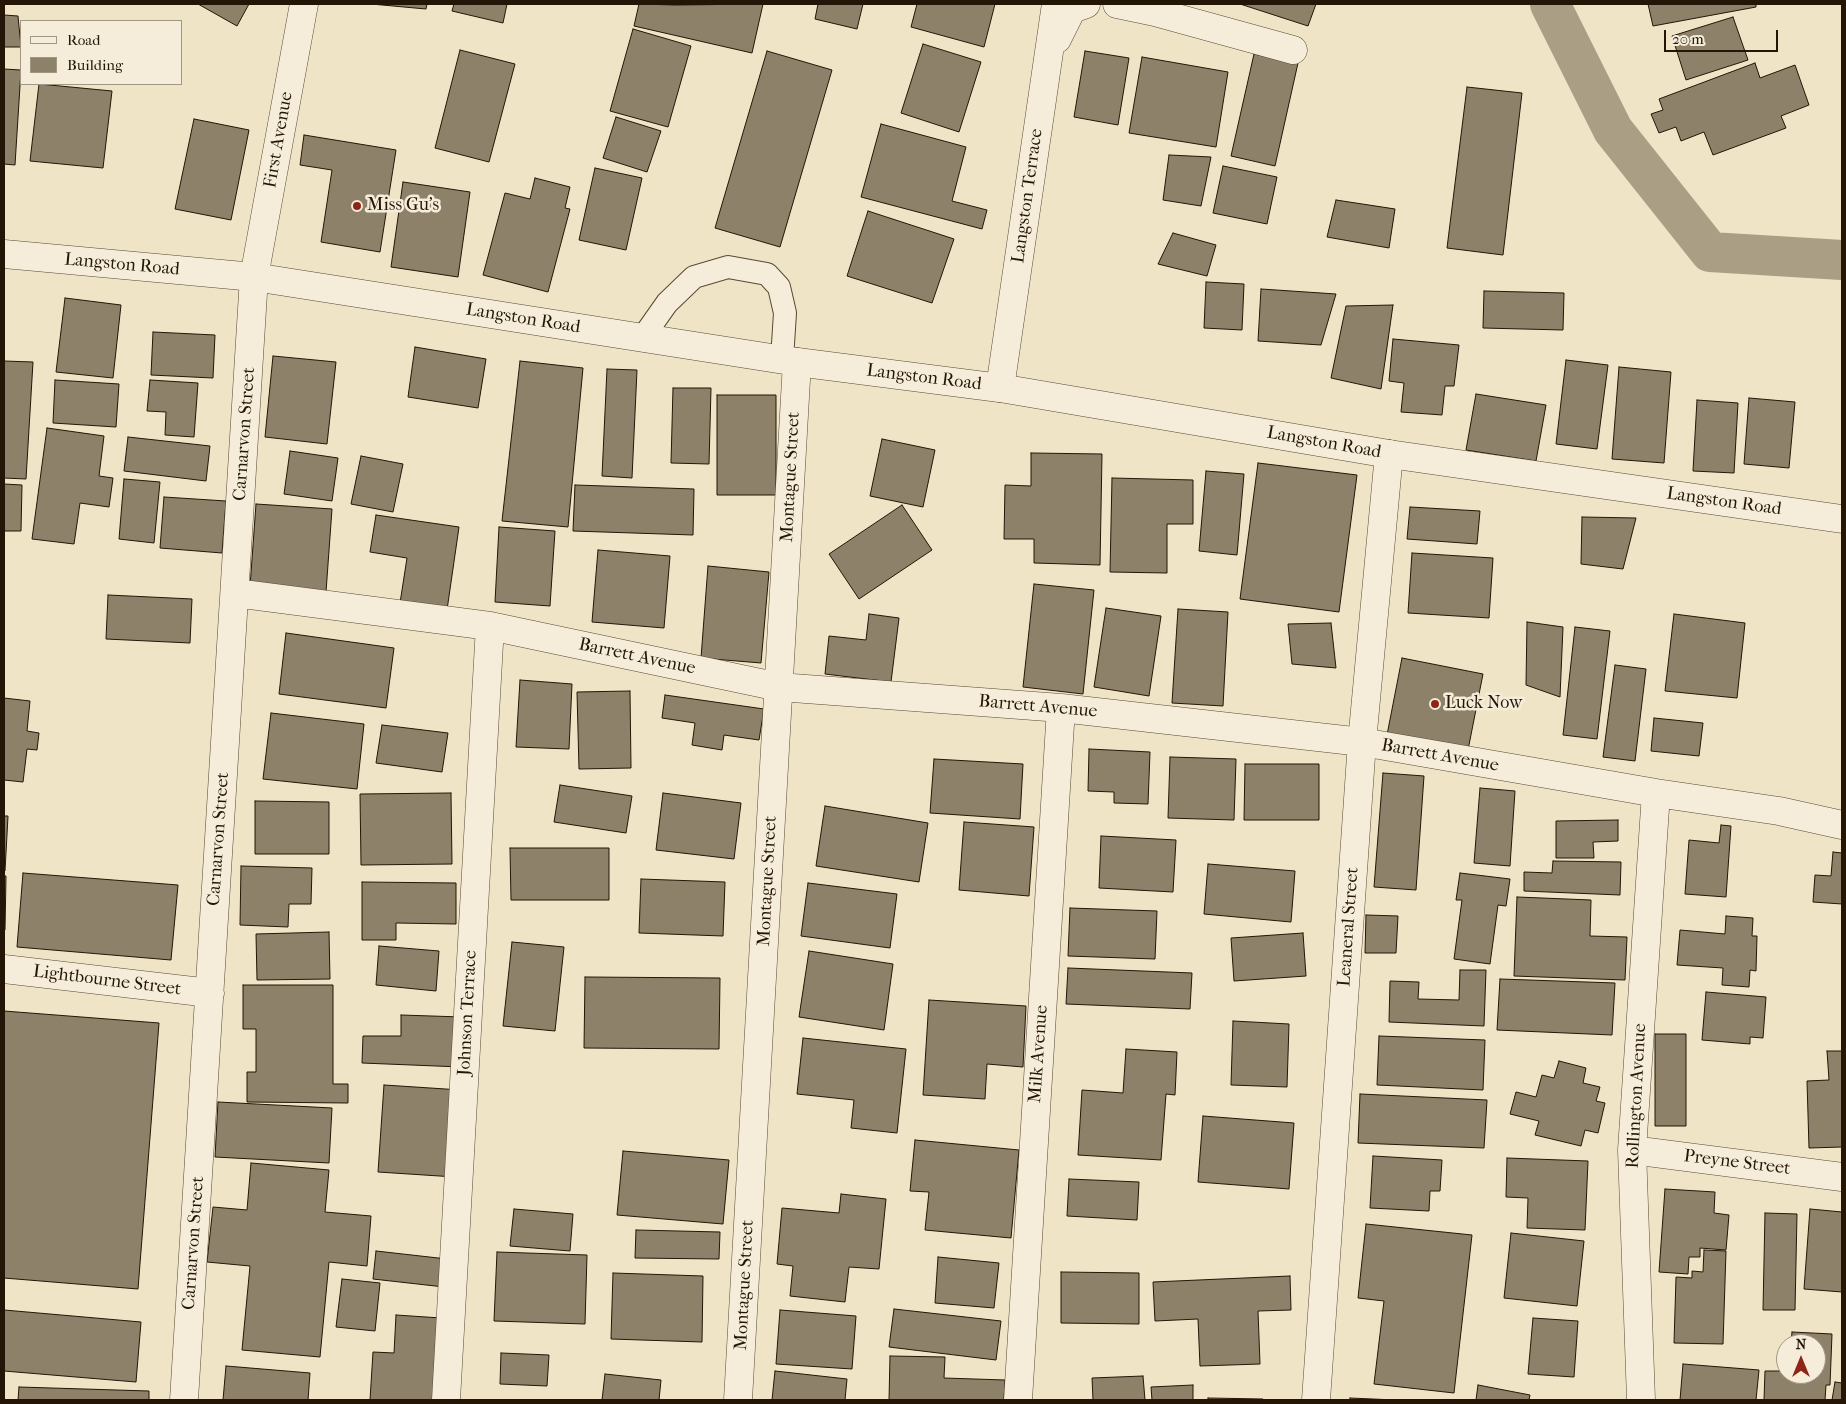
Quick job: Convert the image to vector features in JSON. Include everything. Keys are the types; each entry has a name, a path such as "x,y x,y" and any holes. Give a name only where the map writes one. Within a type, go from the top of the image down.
{"street":[{"name":"First Avenue","path":"254,277 304,4"},
{"name":"Langston Terrace","path":"1000,388 1056,4"},
{"path":"1048,56 1072,9 1086,4"},
{"path":"1117,4 1155,12 1293,50"},
{"name":"Langston Road","path":"4,254 254,277 790,361 1000,388 1389,454 1842,519"},
{"name":"Carnarvon Street","path":"184,1400 254,277"},
{"name":"Montague Street","path":"738,1400 779,687 790,361"},
{"name":"Leaneral Street","path":"1316,1400 1362,742 1389,454"},
{"name":"Barrett Avenue","path":"234,593 490,626 779,687 1061,708 1362,742 1656,793 1779,811 1842,825"},
{"name":"Johnson Terrace","path":"446,1400 490,626"},
{"name":"Milk Avenue","path":"1018,1400 1061,708"},
{"name":"Rollington Avenue","path":"1641,1400 1632,1150 1656,793"},
{"name":"Lightbourne Street","path":"4,969 210,994"},
{"name":"Preyne Street","path":"1632,1150 1842,1176"}],"lane":[{"path":"642,337 667,303 694,277 728,267 767,274 779,287 785,313 790,361"}],"building":[{"path":"198,4 249,4 237,26"},
{"path":"371,4 427,4 426,9"},
{"path":"454,4 507,4 503,23 452,11"},
{"path":"639,4 763,4 752,53 634,26"},
{"path":"818,4 863,4 857,29 815,19"},
{"path":"917,4 995,4 984,47 911,27"},
{"path":"1240,4 1316,4 1308,26"},
{"path":"1648,4 1756,4 1756,7 1653,26"},
{"path":"4,15 18,16 20,47 4,47"},
{"path":"1733,17 1748,60 1686,80 1672,36"},
{"path":"633,29 691,46 668,127 610,111"},
{"path":"923,44 981,62 959,132 901,113"},
{"path":"460,50 515,64 489,162 435,148"},
{"path":"767,51 832,70 780,247 715,228"},
{"path":"1085,51 1129,58 1118,125 1074,117"},
{"path":"1254,54 1298,63 1275,166 1231,156"},
{"path":"1142,57 1228,72 1216,147 1129,133"},
{"path":"1755,63 1760,78 1795,65 1809,105 1781,116 1786,128 1713,155 1704,132 1681,141 1676,127 1659,133 1651,114 1663,110 1659,99"},
{"path":"4,69 20,70 15,165 4,164"},
{"path":"39,85 112,91 103,168 30,161"},
{"path":"1467,87 1522,93 1503,255 1447,248"},
{"path":"616,117 661,131 647,172 603,158"},
{"path":"194,119 249,130 231,220 175,209"},
{"path":"881,124 966,147 952,201 987,210 982,229 861,197"},
{"name":"Miss Gu's","path":"304,135 396,150 380,252 321,242 332,170 300,165"},
{"path":"1169,155 1211,157 1201,206 1163,200"},
{"path":"1223,166 1277,177 1267,224 1213,213"},
{"path":"595,168 642,178 626,250 579,240"},
{"path":"535,178 570,187 565,208 570,209 548,292 483,275 505,193 530,199"},
{"path":"403,182 470,192 458,277 391,267"},
{"path":"1336,200 1395,209 1389,248 1327,237"},
{"path":"868,211 954,239 932,303 847,276"},
{"path":"1173,233 1216,245 1207,276 1158,264"},
{"path":"1206,282 1244,284 1242,330 1204,328"},
{"path":"1261,289 1336,294 1321,345 1258,341"},
{"path":"1484,291 1564,293 1563,330 1483,328"},
{"path":"65,298 121,305 113,378 56,372"},
{"path":"1393,305 1381,389 1331,378 1346,306"},
{"path":"153,332 215,335 213,378 151,375"},
{"path":"1393,339 1459,345 1454,386 1445,386 1442,415 1401,412 1404,383 1389,381"},
{"path":"415,347 486,359 478,408 408,397"},
{"path":"273,356 336,362 327,444 265,437"},
{"path":"1566,360 1608,365 1597,449 1556,444"},
{"path":"4,361 33,362 26,479 4,478"},
{"path":"520,361 583,368 568,527 502,521"},
{"path":"1619,367 1671,372 1664,463 1612,459"},
{"path":"607,369 637,370 632,478 602,476"},
{"path":"55,380 119,384 116,427 53,423"},
{"path":"150,380 198,383 194,437 165,435 166,412 147,411"},
{"path":"673,388 711,388 709,464 671,463"},
{"path":"1476,394 1546,405 1536,461 1466,450"},
{"path":"717,395 776,395 776,495 717,495"},
{"path":"1749,398 1795,402 1789,468 1744,464"},
{"path":"1697,400 1738,403 1734,473 1693,471"},
{"path":"47,428 104,436 99,476 113,478 109,507 80,503 74,544 32,539"},
{"path":"128,437 210,446 206,481 124,471"},
{"path":"882,439 935,450 923,507 870,496"},
{"path":"290,451 338,458 332,501 284,494"},
{"path":"1031,453 1102,454 1100,565 1034,563 1034,539 1004,539 1005,485 1031,486"},
{"path":"361,456 403,464 393,512 351,504"},
{"path":"1258,463 1357,475 1339,612 1240,599"},
{"path":"1206,471 1244,474 1237,555 1199,551"},
{"path":"1112,478 1193,480 1193,524 1167,524 1167,573 1110,572"},
{"path":"124,479 160,482 154,543 119,539"},
{"path":"4,484 22,485 21,531 4,531"},
{"path":"575,485 694,489 693,535 573,531"},
{"path":"164,497 226,501 222,553 160,548"},
{"path":"256,504 332,509 326,592 250,587"},
{"path":"902,505 932,550 859,599 829,554"},
{"path":"1410,507 1480,511 1477,544 1407,539"},
{"path":"376,515 459,527 447,610 400,603 407,558 370,552"},
{"path":"1582,517 1636,518 1623,569 1581,564"},
{"path":"499,527 555,531 550,606 495,602"},
{"path":"598,550 670,556 664,628 592,622"},
{"path":"1412,553 1493,558 1489,618 1408,613"},
{"path":"708,566 769,572 761,663 701,658"},
{"path":"1034,584 1094,590 1083,694 1023,687"},
{"path":"108,595 192,599 190,643 106,639"},
{"path":"1106,608 1161,616 1149,696 1094,687"},
{"path":"1178,609 1228,612 1223,706 1172,703"},
{"path":"869,614 899,618 891,682 825,674 829,636 866,640"},
{"path":"1674,614 1745,623 1737,698 1665,691"},
{"path":"1527,622 1563,627 1560,697 1526,685"},
{"path":"1331,623 1336,668 1292,664 1288,624"},
{"path":"1575,627 1610,631 1597,739 1563,735"},
{"path":"286,633 394,648 386,708 279,694"},
{"name":"Luck Now","path":"1402,658 1483,674 1468,750 1387,735"},
{"path":"1615,665 1646,669 1635,761 1603,757"},
{"path":"520,680 572,684 569,749 516,747"},
{"path":"630,691 631,768 579,769 577,692"},
{"path":"665,695 764,709 759,740 724,735 722,750 692,745 695,723 662,718"},
{"path":"4,698 30,701 27,731 39,733 37,750 27,749 23,782 4,780"},
{"path":"271,713 364,724 357,789 263,779"},
{"path":"1654,718 1703,723 1699,756 1651,751"},
{"path":"382,725 448,733 442,772 376,763"},
{"path":"1089,749 1150,752 1148,804 1114,803 1114,792 1088,791"},
{"path":"1170,757 1236,759 1234,820 1168,818"},
{"path":"934,759 1023,764 1020,819 930,813"},
{"path":"1245,764 1319,764 1319,820 1244,820"},
{"path":"1383,773 1424,776 1416,890 1374,887"},
{"path":"560,785 632,796 626,833 554,822"},
{"path":"1480,788 1515,791 1510,866 1474,863"},
{"path":"451,793 452,864 361,865 360,794"},
{"path":"663,793 741,803 734,859 656,850"},
{"path":"255,801 329,802 329,854 255,854"},
{"path":"825,806 928,823 919,882 816,866"},
{"path":"4,816 8,816 5,871 4,871"},
{"path":"1618,820 1618,841 1593,842 1594,858 1556,858 1556,821"},
{"path":"964,822 1034,827 1029,896 959,890"},
{"path":"1721,825 1731,826 1726,897 1685,894 1689,840 1719,843"},
{"path":"1101,836 1176,840 1173,892 1099,888"},
{"path":"510,848 609,848 609,900 511,900"},
{"path":"1833,852 1842,853 1842,904 1813,902 1815,875 1831,876"},
{"path":"1553,861 1621,862 1620,895 1524,891 1524,872 1552,873"},
{"path":"1208,864 1295,871 1291,922 1204,914"},
{"path":"241,866 312,868 311,904 289,904 288,927 240,925"},
{"path":"23,873 178,885 171,960 17,947"},
{"path":"1460,873 1510,879 1506,906 1498,905 1490,964 1454,959 1462,900 1456,900"},
{"path":"4,876 6,876 5,930 4,930"},
{"path":"641,879 725,882 723,936 639,933"},
{"path":"362,882 456,883 456,924 396,923 396,940 362,940"},
{"path":"808,883 897,894 890,948 801,936"},
{"path":"1517,897 1591,900 1590,936 1627,937 1625,980 1514,976"},
{"path":"1070,908 1157,911 1155,959 1068,956"},
{"path":"1366,915 1398,916 1396,953 1365,953"},
{"path":"1726,916 1753,918 1752,936 1757,936 1756,971 1750,970 1749,987 1722,985 1723,968 1677,965 1680,930 1725,934"},
{"path":"329,932 330,979 257,980 256,934"},
{"path":"1303,933 1306,976 1234,981 1231,938"},
{"path":"512,942 564,947 555,1031 503,1026"},
{"path":"379,946 439,951 436,991 376,985"},
{"path":"809,951 893,964 884,1030 799,1017"},
{"path":"1068,968 1192,973 1190,1009 1066,1004"},
{"path":"1460,970 1486,970 1484,1026 1389,1022 1390,981 1419,982 1418,999 1459,1000"},
{"path":"585,977 720,978 719,1049 584,1048"},
{"path":"1500,979 1615,983 1612,1035 1497,1030"},
{"path":"243,985 333,985 333,1084 348,1084 348,1103 247,1102 247,1072 256,1072 256,1029 243,1029"},
{"path":"1706,992 1766,997 1763,1038 1750,1037 1750,1044 1702,1040"},
{"path":"929,1000 1026,1006 1023,1067 987,1064 985,1099 923,1095"},
{"path":"4,1011 159,1023 138,1289 4,1278"},
{"path":"401,1015 462,1017 461,1067 362,1063 363,1036 401,1036"},
{"path":"1233,1021 1289,1024 1287,1087 1231,1085"},
{"path":"1655,1034 1686,1034 1686,1126 1655,1126"},
{"path":"1379,1036 1485,1040 1483,1090 1377,1085"},
{"path":"803,1038 906,1049 897,1133 851,1128 854,1100 797,1094"},
{"path":"1126,1049 1177,1052 1175,1095 1166,1094 1161,1160 1078,1155 1082,1090 1123,1093"},
{"path":"1827,1051 1842,1051 1842,1147 1809,1148 1807,1081 1829,1080"},
{"path":"1559,1061 1586,1068 1583,1083 1600,1087 1596,1101 1605,1103 1598,1133 1585,1130 1581,1146 1535,1135 1539,1121 1510,1114 1516,1092 1536,1097 1542,1075 1554,1078"},
{"path":"384,1085 461,1090 455,1177 378,1172"},
{"path":"1360,1094 1487,1100 1484,1148 1358,1143"},
{"path":"218,1102 332,1108 329,1163 215,1157"},
{"path":"1203,1116 1294,1123 1289,1189 1198,1182"},
{"path":"915,1140 1019,1150 1011,1238 925,1230 929,1192 910,1191"},
{"path":"623,1151 729,1160 723,1224 617,1215"},
{"path":"1373,1156 1442,1160 1440,1191 1430,1191 1429,1211 1370,1208"},
{"path":"1507,1158 1588,1161 1585,1230 1527,1228 1528,1198 1506,1197"},
{"path":"251,1163 329,1170 325,1212 371,1216 367,1266 329,1262 320,1357 242,1350 250,1266 207,1262 213,1207 247,1210"},
{"path":"1069,1179 1139,1182 1137,1220 1067,1216"},
{"path":"1665,1189 1715,1192 1714,1213 1729,1215 1726,1250 1700,1248 1700,1257 1689,1257 1688,1274 1659,1272"},
{"path":"841,1194 886,1199 879,1269 849,1267 845,1302 790,1296 793,1266 777,1264 782,1208 839,1213"},
{"path":"514,1209 573,1214 570,1251 510,1246"},
{"path":"1810,1209 1842,1212 1842,1292 1804,1289"},
{"path":"1765,1213 1797,1214 1795,1310 1763,1310"},
{"path":"1366,1224 1472,1235 1454,1393 1374,1384 1384,1301 1358,1298"},
{"path":"636,1230 720,1232 719,1259 635,1258"},
{"path":"1511,1233 1584,1241 1577,1306 1504,1298"},
{"path":"1704,1250 1726,1251 1723,1344 1674,1343 1676,1277 1692,1278 1692,1271 1703,1272"},
{"path":"376,1251 456,1260 453,1288 373,1279"},
{"path":"497,1252 587,1255 585,1324 494,1321"},
{"path":"938,1257 999,1263 994,1308 935,1303"},
{"path":"1061,1272 1139,1273 1139,1324 1061,1323"},
{"path":"613,1273 703,1276 702,1342 611,1339"},
{"path":"1290,1276 1291,1310 1258,1311 1260,1364 1200,1366 1198,1319 1155,1321 1153,1282"},
{"path":"342,1279 380,1283 375,1331 336,1327"},
{"path":"894,1309 1001,1321 996,1360 889,1347"},
{"path":"4,1310 141,1322 136,1382 4,1371"},
{"path":"780,1310 856,1316 852,1369 776,1364"},
{"path":"396,1315 441,1318 437,1400 370,1400 373,1352 394,1353"},
{"path":"1533,1318 1578,1321 1574,1377 1528,1374"},
{"path":"1792,1332 1832,1334 1830,1385 1826,1385 1825,1400 1764,1400 1765,1371 1776,1371 1776,1384 1826,1384 1826,1334 1792,1334"},
{"path":"501,1353 549,1355 547,1386 500,1384"},
{"path":"890,1356 945,1357 944,1378 1005,1380 1004,1400 889,1400"},
{"path":"1683,1364 1759,1370 1756,1400 1680,1400"},
{"path":"226,1366 310,1373 308,1400 223,1400"},
{"path":"775,1371 847,1379 845,1400 772,1400"},
{"path":"605,1374 661,1380 659,1400 602,1400"},
{"path":"1143,1376 1145,1400 1093,1400 1092,1378"},
{"path":"1835,1382 1842,1383 1842,1400 1832,1400"},
{"path":"1193,1385 1193,1400 1152,1400 1151,1387"},
{"path":"1478,1385 1530,1395 1529,1400 1476,1400"},
{"path":"19,1387 149,1391 149,1400 18,1400"},
{"path":"1208,1398 1263,1399 1263,1400 1208,1400"},
{"path":"1350,1398 1395,1400 1350,1400"}],"waterway":[{"path":"1550,4 1613,130 1710,252 1842,260"}],"place":[{"name":"Miss Gu's","path":"357,206"},
{"name":"Luck Now","path":"1435,704"}]}
